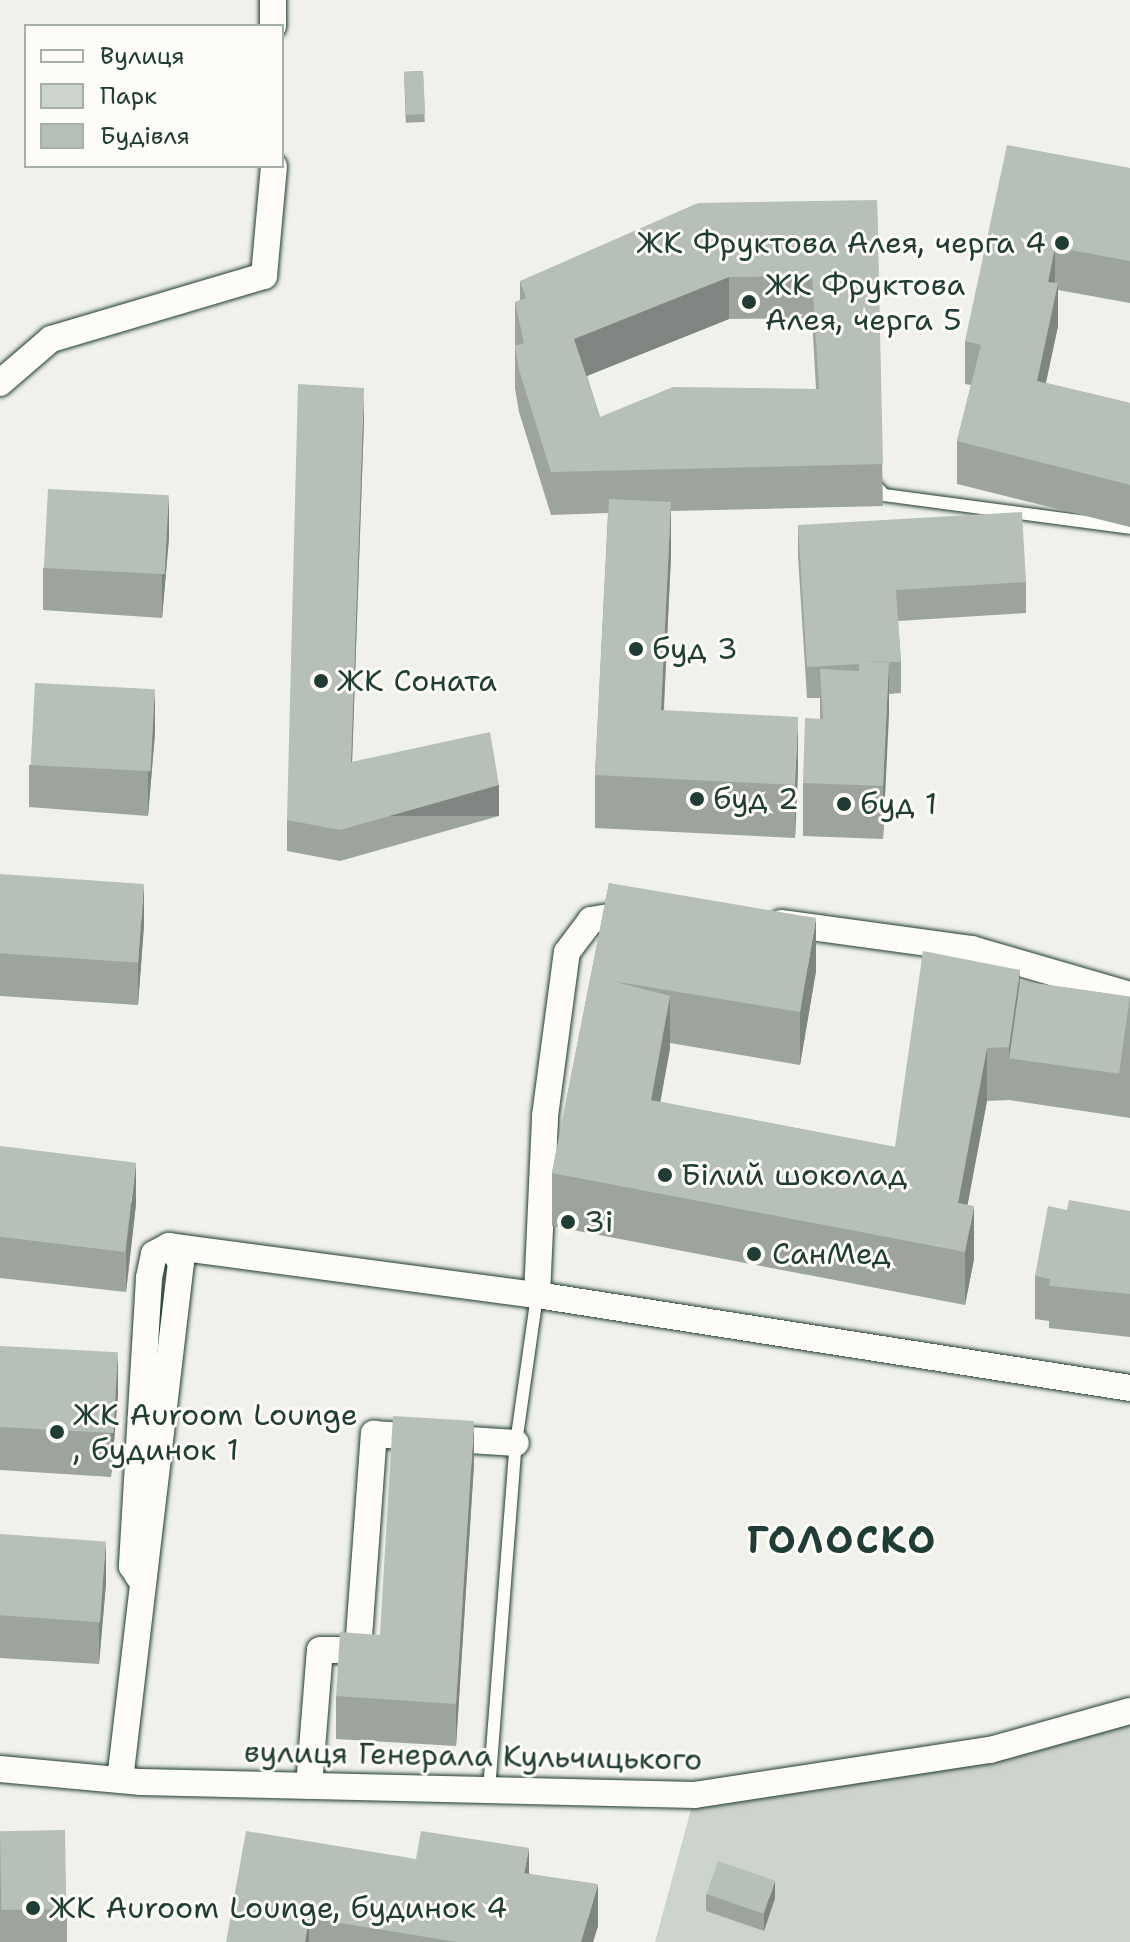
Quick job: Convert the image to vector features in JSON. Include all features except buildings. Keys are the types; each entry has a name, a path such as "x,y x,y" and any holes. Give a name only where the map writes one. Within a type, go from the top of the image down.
{"street":[{"path":"273,0 273,24"},
{"path":"0,383 51,339 264,276 274,168"},
{"path":"537,1295 545,1116 567,952 591,920 664,912"},
{"path":"758,920 972,949 1130,995"},
{"path":"120,1780 139,1577 181,1262 169,1246 537,1295 1130,1388"},
{"path":"309,1786 320,1650 358,1650 374,1434 516,1443"},
{"name":"вулиця Генерала Кульчицького","path":"0,1769 120,1780 695,1795 990,1750 1130,1711"}],"lane":[{"path":"865,474 884,495 1130,528"},
{"path":"489,1790 516,1443 537,1295"}],"green space":[{"path":"1130,1712 1130,1942 655,1942 695,1795 980,1757"}],"place":[{"name":"ЖК Фруктова Алея, черга 4","path":"1062,243"},
{"name":"ЖК Фруктова Алея, черга 5","path":"749,302"},
{"name":"буд 3","path":"636,649"},
{"name":"ЖК Соната","path":"321,681"},
{"name":"буд 2","path":"697,799"},
{"name":"буд 1","path":"844,804"},
{"name":"Білий шоколад","path":"665,1175"},
{"name":"3і","path":"568,1222"},
{"name":"СанМед","path":"754,1254"},
{"name":"ЖК Auroom Lounge , будинок 1","path":"57,1432"},
{"name":"ЖК Auroom Lounge, будинок 4","path":"33,1908"}],"district":[{"name":"ГОЛОСКО","path":"842,1540"}]}
